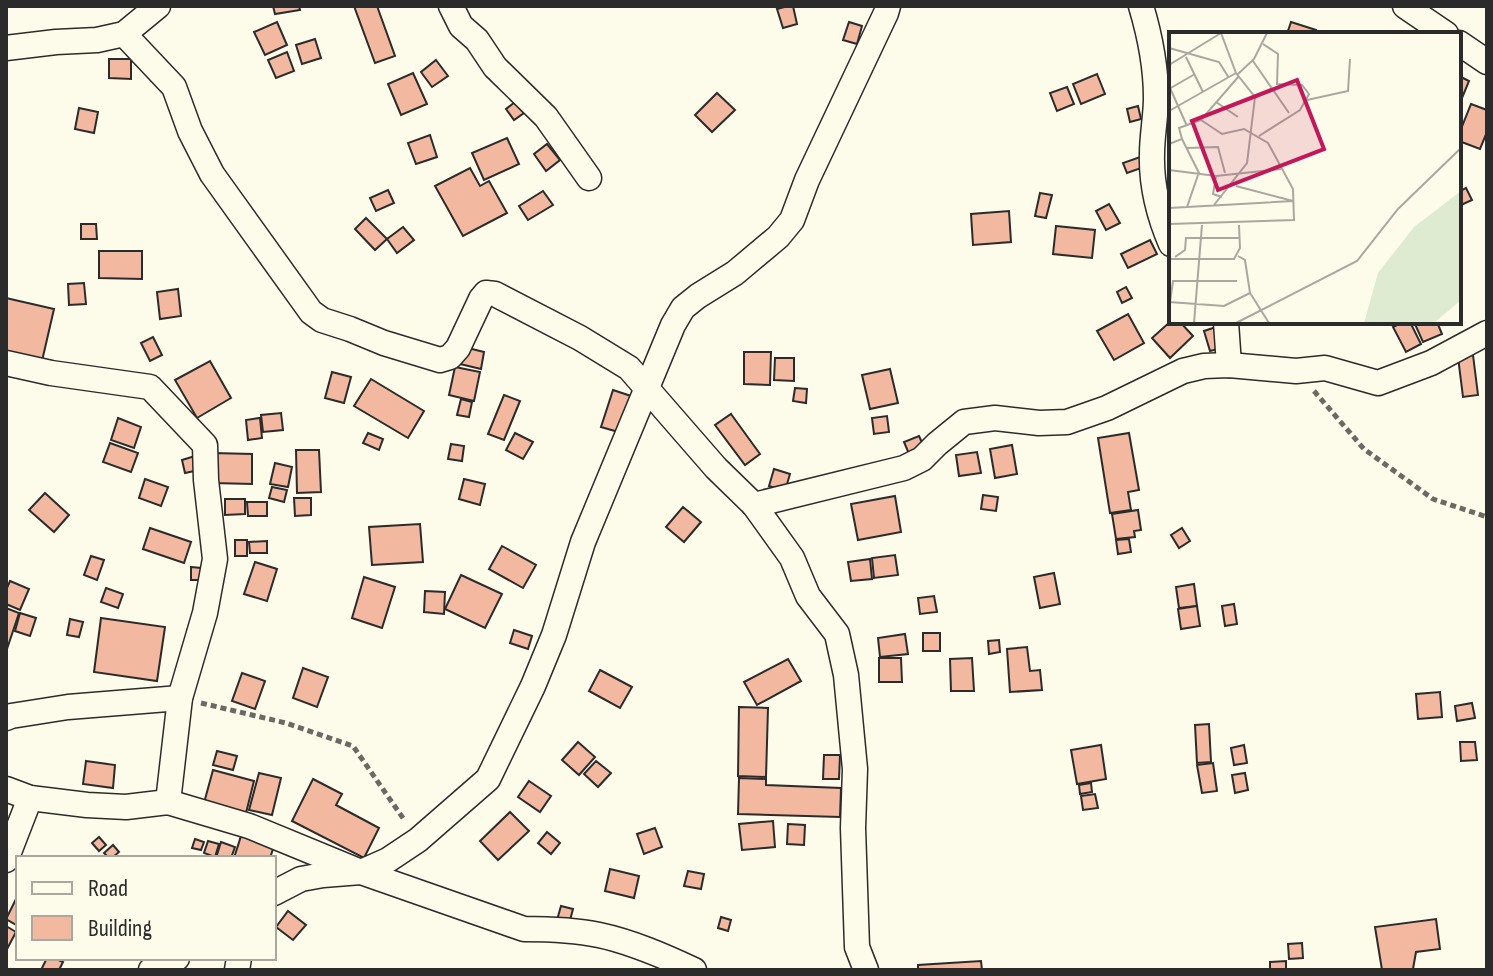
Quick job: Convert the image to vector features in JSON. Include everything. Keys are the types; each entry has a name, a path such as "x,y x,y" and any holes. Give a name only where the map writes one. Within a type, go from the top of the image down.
{"street":[{"path":"6,48 97,40 124,34 158,6"},
{"path":"451,6 461,26 477,40 495,67 546,117 589,178"},
{"path":"276,892 301,879 361,872 388,860 418,840 488,779 544,661 583,542 673,325 683,308 746,265 792,220 807,180 863,66 888,6"},
{"path":"1141,6 1154,56 1154,179 1159,212 1169,239"},
{"path":"1405,6 1443,32"},
{"path":"124,34 174,87 190,131 212,174 311,312 322,320 440,360 450,357 458,348 481,299 486,293 495,294 602,350 629,368 716,468 754,505 792,558 808,596 837,634 846,675 855,769 853,828 857,947 866,970"},
{"path":"1461,44 1487,62"},
{"path":"1226,324 1229,365"},
{"path":"754,505 904,468 922,459 964,422 995,418 1039,423 1067,422 1107,408 1183,371 1204,366 1296,371 1325,368 1378,383 1431,363 1487,333"},
{"path":"6,363 51,373 150,387 205,445 215,559 205,613 180,698 168,802"},
{"path":"6,718 68,707 180,698"},
{"path":"6,789 30,798 87,805 126,807 168,802 249,826 361,872 524,929 601,935 656,953 694,970"},
{"path":"6,860 30,798"},
{"path":"151,970 173,960"}],"path":[{"path":"1296,371 1364,449 1433,499 1487,517"},
{"path":"180,698 286,723 353,746 418,840"}],"building":[{"path":"273,6 299,6 300,10 275,14"},
{"path":"354,6 377,6 395,56 375,63"},
{"path":"793,6 797,24 783,28 777,9"},
{"path":"277,22 287,45 265,55 254,32"},
{"path":"849,22 862,26 857,44 843,40"},
{"path":"1291,22 1316,30 1316,32 1288,32"},
{"path":"315,39 321,58 302,64 296,45"},
{"path":"287,52 294,71 276,78 268,60"},
{"path":"109,59 131,59 131,79 109,78"},
{"path":"436,60 448,76 432,87 421,72"},
{"path":"413,73 427,104 401,115 388,84"},
{"path":"1097,74 1105,94 1081,104 1073,84"},
{"path":"1461,77 1469,81 1461,101"},
{"path":"1067,87 1074,104 1057,111 1050,93"},
{"path":"717,93 735,110 712,132 695,115"},
{"path":"515,102 524,113 514,120 506,109"},
{"path":"1471,104 1487,110 1487,132 1480,149 1461,142 1461,129"},
{"path":"1138,106 1141,119 1130,122 1127,109"},
{"path":"79,108 98,112 94,133 75,129"},
{"path":"430,135 437,157 416,164 408,143"},
{"path":"507,138 519,164 484,180 472,153"},
{"path":"547,144 560,160 546,171 534,154"},
{"path":"1143,156 1147,166 1127,173 1123,163"},
{"path":"470,168 480,186 489,181 507,213 463,236 435,186"},
{"path":"1466,188 1472,200 1461,205 1461,191"},
{"path":"388,190 394,203 376,211 370,198"},
{"path":"543,191 553,205 528,220 519,206"},
{"path":"1040,193 1052,195 1046,218 1035,216"},
{"path":"1109,204 1120,223 1106,230 1096,211"},
{"path":"1009,211 1011,242 973,245 971,214"},
{"path":"366,218 387,239 375,250 355,229"},
{"path":"81,224 96,224 97,239 81,239"},
{"path":"1056,226 1095,230 1092,258 1053,254"},
{"path":"403,227 414,240 397,253 387,239"},
{"path":"1150,240 1157,254 1128,268 1121,254"},
{"path":"99,251 142,251 142,279 99,278"},
{"path":"84,283 86,304 69,305 68,284"},
{"path":"1126,287 1132,298 1122,303 1117,292"},
{"path":"178,289 181,316 160,319 157,292"},
{"path":"6,298 54,309 42,361 6,353"},
{"path":"1128,314 1144,343 1114,360 1097,331"},
{"path":"1169,323 1182,324 1193,336 1170,358 1152,338"},
{"path":"1411,324 1421,344 1406,352 1393,327"},
{"path":"1415,324 1438,324 1442,334 1423,342"},
{"path":"1219,326 1226,347 1210,351 1204,331"},
{"path":"153,337 162,355 150,361 141,343"},
{"path":"464,347 484,352 481,369 460,364"},
{"path":"744,352 771,352 770,385 744,384"},
{"path":"1473,355 1478,395 1463,397 1458,357"},
{"path":"775,358 794,358 794,381 774,380"},
{"path":"210,361 231,398 197,418 175,380"},
{"path":"455,367 480,372 474,401 449,395"},
{"path":"890,369 898,403 870,409 862,375"},
{"path":"332,372 351,377 344,403 325,398"},
{"path":"371,379 424,411 408,438 354,406"},
{"path":"795,388 807,389 806,403 793,401"},
{"path":"613,390 634,397 622,433 601,427"},
{"path":"504,395 520,401 504,440 488,434"},
{"path":"461,399 472,402 469,417 457,415"},
{"path":"281,413 283,430 263,432 261,415"},
{"path":"731,414 760,454 745,465 715,425"},
{"path":"887,416 889,432 874,434 872,418"},
{"path":"118,418 141,427 134,448 111,440"},
{"path":"260,418 262,438 248,440 246,420"},
{"path":"368,433 383,439 379,450 363,443"},
{"path":"515,433 533,442 523,459 506,450"},
{"path":"1129,433 1139,490 1128,492 1131,510 1110,513 1098,438"},
{"path":"919,436 924,447 909,454 904,442"},
{"path":"110,443 138,453 131,472 103,462"},
{"path":"451,444 464,446 462,461 448,459"},
{"path":"1012,445 1017,474 995,478 990,449"},
{"path":"296,450 319,450 321,492 297,493"},
{"path":"977,452 981,473 959,476 956,455"},
{"path":"213,453 252,454 252,484 213,483"},
{"path":"195,456 199,470 185,473 182,460"},
{"path":"275,463 292,467 288,487 270,484"},
{"path":"774,469 790,474 785,491 769,486"},
{"path":"145,479 168,487 161,506 139,498"},
{"path":"464,479 485,484 480,505 459,499"},
{"path":"272,487 287,490 284,502 269,498"},
{"path":"45,493 69,515 54,532 29,510"},
{"path":"983,495 998,497 996,511 981,509"},
{"path":"895,496 901,532 858,540 851,504"},
{"path":"294,498 311,498 311,515 295,516"},
{"path":"225,499 245,499 245,514 225,515"},
{"path":"247,502 267,502 267,516 248,516"},
{"path":"683,507 701,522 684,542 666,527"},
{"path":"1138,510 1141,530 1134,531 1135,537 1116,539 1112,514"},
{"path":"420,524 423,562 372,565 369,527"},
{"path":"150,528 191,542 184,563 143,549"},
{"path":"1182,528 1190,541 1179,548 1171,535"},
{"path":"1129,539 1131,552 1118,554 1116,540"},
{"path":"235,540 247,540 247,556 235,556"},
{"path":"267,541 267,553 250,553 249,542"},
{"path":"502,546 536,565 523,588 489,569"},
{"path":"895,555 898,575 874,578 872,558"},
{"path":"91,556 104,560 97,580 84,575"},
{"path":"870,559 872,579 851,581 848,562"},
{"path":"255,562 277,569 267,601 244,594"},
{"path":"191,567 201,568 201,580 191,580"},
{"path":"1054,573 1060,604 1040,608 1034,577"},
{"path":"461,575 502,594 485,628 445,609"},
{"path":"364,577 395,587 382,628 352,618"},
{"path":"10,581 29,589 20,610 6,604"},
{"path":"1194,584 1197,606 1179,608 1176,587"},
{"path":"106,588 123,594 118,608 101,602"},
{"path":"425,591 445,592 444,614 424,612"},
{"path":"934,596 937,612 920,614 918,598"},
{"path":"1234,604 1237,624 1225,626 1222,606"},
{"path":"1197,606 1200,626 1181,629 1178,609"},
{"path":"6,608 19,613 7,649 6,648"},
{"path":"20,613 36,618 30,636 15,631"},
{"path":"101,618 165,627 157,681 94,672"},
{"path":"70,619 83,622 79,637 67,635"},
{"path":"514,630 532,636 528,649 510,643"},
{"path":"923,633 940,633 940,651 923,651"},
{"path":"905,634 908,654 880,657 878,638"},
{"path":"999,640 1000,652 989,654 988,641"},
{"path":"1027,647 1030,671 1040,670 1042,690 1010,692 1007,649"},
{"path":"879,658 901,658 902,682 879,682"},
{"path":"972,658 974,691 951,691 950,659"},
{"path":"788,659 801,681 757,705 744,682"},
{"path":"303,668 328,677 317,707 293,698"},
{"path":"600,670 632,687 620,708 589,691"},
{"path":"242,673 265,681 255,709 232,701"},
{"path":"1440,692 1442,717 1418,719 1416,694"},
{"path":"1472,703 1475,718 1457,721 1455,706"},
{"path":"739,707 768,708 766,777 738,776"},
{"path":"1209,724 1211,762 1197,763 1195,725"},
{"path":"578,742 595,757 579,775 562,760"},
{"path":"1460,742 1475,742 1477,760 1461,761"},
{"path":"1101,745 1106,779 1077,784 1071,750"},
{"path":"1244,745 1247,763 1234,765 1231,748"},
{"path":"217,751 237,756 233,770 213,765"},
{"path":"824,755 840,755 839,779 823,779"},
{"path":"86,761 115,765 113,788 83,784"},
{"path":"596,761 611,773 598,787 584,774"},
{"path":"1213,763 1217,791 1202,793 1197,765"},
{"path":"213,770 254,781 246,813 204,803"},
{"path":"259,773 281,778 272,815 249,810"},
{"path":"1245,773 1248,790 1235,793 1232,775"},
{"path":"739,778 766,779 766,785 841,788 840,817 738,814"},
{"path":"313,779 342,794 336,805 379,828 364,858 292,821"},
{"path":"529,781 551,796 540,812 518,797"},
{"path":"1091,783 1092,792 1080,794 1079,785"},
{"path":"1095,794 1098,808 1083,810 1081,796"},
{"path":"510,812 529,831 498,860 480,841"},
{"path":"773,821 775,847 742,850 739,824"},
{"path":"788,824 805,825 804,845 787,844"},
{"path":"655,828 662,847 644,854 637,834"},
{"path":"547,832 560,843 551,854 538,843"},
{"path":"241,836 274,846 271,856 235,856"},
{"path":"99,837 106,845 99,851 92,843"},
{"path":"195,839 204,842 201,850 192,848"},
{"path":"208,841 219,844 215,856 204,853"},
{"path":"221,842 235,847 232,856 217,856"},
{"path":"113,845 119,852 114,856 104,853"},
{"path":"610,869 639,876 634,898 605,891"},
{"path":"688,871 704,874 701,889 684,886"},
{"path":"16,899 16,925 6,919"},
{"path":"561,906 573,909 569,924 557,920"},
{"path":"288,911 306,925 293,940 276,927"},
{"path":"721,917 731,920 728,931 718,928"},
{"path":"1436,919 1440,949 1416,952 1413,969 1382,970 1375,927"},
{"path":"6,926 16,932 6,951"},
{"path":"1302,943 1303,958 1289,959 1288,944"},
{"path":"46,960 63,962 59,970 41,970"},
{"path":"981,961 982,970 918,970 918,965"},
{"path":"1286,961 1286,970 1270,970 1270,962"}]}
